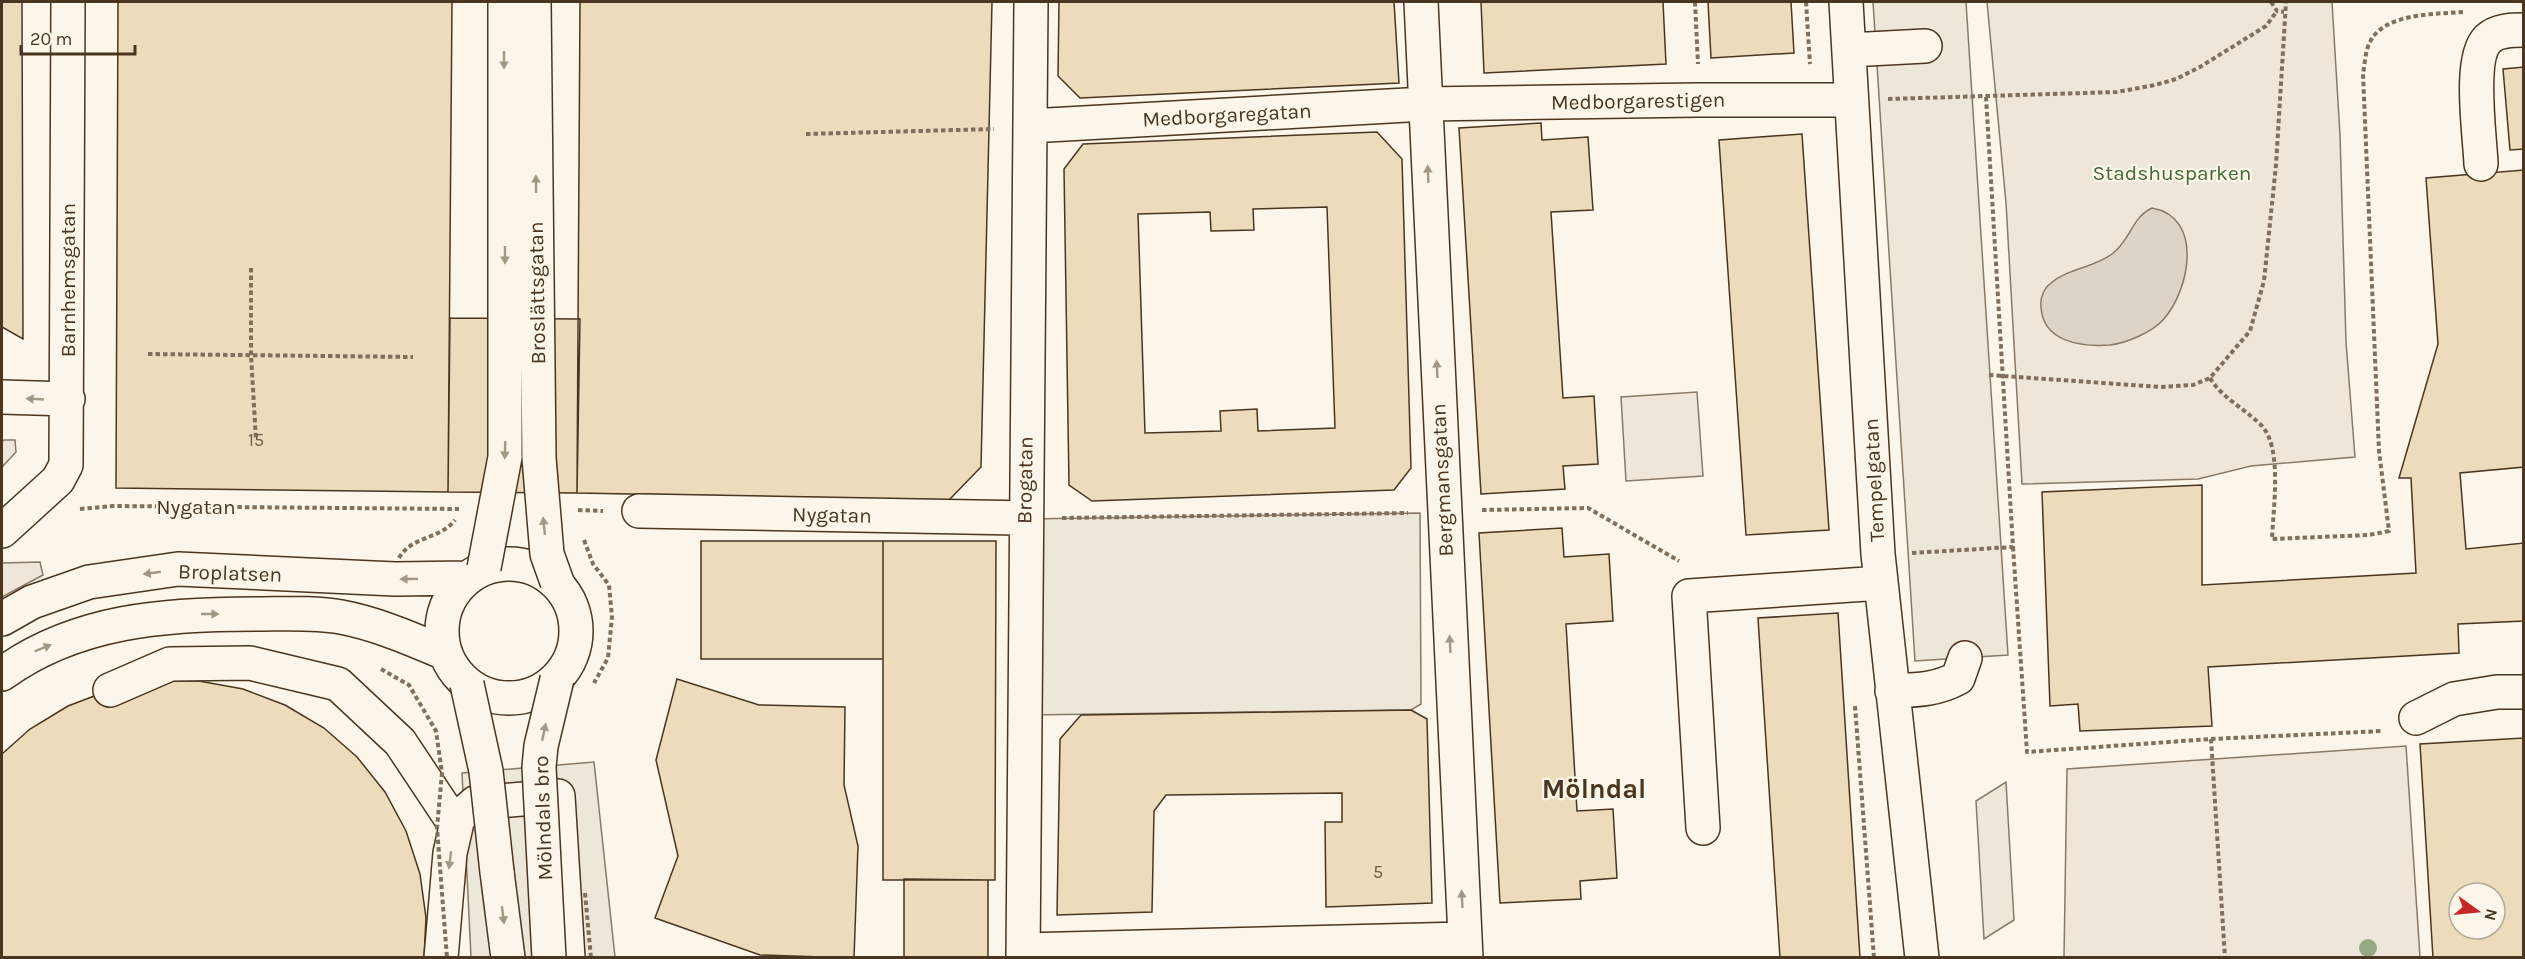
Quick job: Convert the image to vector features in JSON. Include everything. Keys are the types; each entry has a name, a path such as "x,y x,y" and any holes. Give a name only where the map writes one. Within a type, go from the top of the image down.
{"street":[{"name":"Barnhemsgatan","path":"2,531 58,480 66,465 68,2"},
{"name":"Broslättsgatan","path":"476,573 505,457 504,2"},
{"name":"Broslättsgatan","path":"534,2 539,458 547,554 557,582"},
{"name":"Brogatan","path":"1023,954 1027,715 1024,519 1030,2"},
{"name":"Bergmansgatan","path":"1421,2 1465,948"},
{"name":"Tempelgatan","path":"1846,2 1880,569 1922,957"},
{"path":"2481,164 2477,80 2479,53 2488,39 2505,30 2523,30"},
{"path":"1849,50 1925,46"},
{"name":"Medborgarestigen","path":"1425,104 1851,100"},
{"name":"Medborgaregatan","path":"1030,126 1425,104"},
{"path":"2,397 68,399"},
{"name":"Nygatan","path":"639,511 1024,519"},
{"path":"503,564 522,564 541,571 557,582 570,600 576,631 570,662 557,679 542,691 523,698 503,699 484,694 467,684 453,670 445,653 442,636 445,612 456,590 476,573 503,564"},
{"name":"Broplatsen","path":"2,619 32,602 89,582 178,569 395,579 476,573"},
{"path":"1703,828 1689,596 1880,569"},
{"name":"Broplatsen","path":"2,674 29,654 90,631 123,623 185,614 309,614 340,617 389,630 445,653"},
{"path":"1892,691 1928,690 1945,685 1958,678 1965,658"},
{"path":"110,690 170,664 250,663 338,684 400,742 456,826"},
{"name":"Mölndals bro","path":"549,957 539,767 543,736 557,679"},
{"path":"467,684 486,771 508,957"},
{"path":"2416,718 2454,699 2497,692 2523,692"},
{"path":"441,957 450,853 458,818 476,803 558,796 568,957"},
{"path":"1023,954 1465,948"}],"path":[{"path":"1695,2 1697,100"},
{"path":"2271,2 2277,11 2284,12"},
{"path":"1989,375 2161,387 2193,385 2210,378 2250,331 2264,281 2276,165 2286,2"},
{"path":"1851,100 2117,92 2176,79 2266,26 2277,11"},
{"path":"2210,378 2219,392 2262,426 2270,438 2274,454 2272,539 2369,535 2389,531 2379,451 2363,74 2369,43 2380,28 2401,20 2466,12"},
{"path":"1986,97 2027,752 2211,739 2381,732 2416,718"},
{"path":"806,134 1030,126"},
{"path":"251,268 251,355 256,440"},
{"path":"148,354 413,357"},
{"name":"Nygatan","path":"78,509 113,506 372,508"},
{"path":"1024,519 1588,508 1690,567"},
{"path":"1880,569 2013,547"},
{"path":"381,669 410,685 436,731 442,773 437,828 447,957"},
{"path":"2211,739 2225,957"}],"green space":[{"name":"Stadshusparken","path":"1987,2 2332,2 2340,135 2346,342 2355,457 2251,466 2198,479 2022,484 2006,203"},
{"path":"1697,392 1703,476 1626,481 1621,397"},
{"path":"15,440 16,452 2,467 2,442"},
{"path":"40,562 43,575 2,597 2,563"},
{"path":"2406,746 2420,957 2064,957 2067,769"}],"shaded area":[{"path":"1873,2 1966,2 2008,655 1915,661"},
{"path":"2152,208 2169,214 2179,225 2185,239 2187,256 2180,291 2163,320 2139,336 2110,345 2076,343 2056,335 2043,319 2041,300 2046,288 2065,274 2105,259 2112,254 2140,217"},
{"path":"1420,513 1421,704 1411,710 1027,715 1025,519"},
{"path":"594,762 615,957 471,957 462,773"},
{"path":"2006,782 2014,920 1984,939 1976,801"}],"building":[{"path":"2,2 22,2 23,339 2,327"},
{"path":"118,2 452,2 448,492 116,488"},
{"path":"580,2 992,2 981,467 949,500 577,493"},
{"path":"1059,2 1394,2 1399,83 1080,98 1058,76"},
{"path":"1481,2 1663,2 1666,64 1484,73"},
{"path":"1708,2 1791,2 1794,53 1711,58"},
{"path":"2524,67 2524,149 2510,150 2503,69"},
{"path":"1541,123 1542,140 1588,137 1593,210 1551,212 1563,398 1594,396 1598,464 1563,466 1565,489 1481,494 1459,128"},
{"path":"1377,132 1402,159 1411,468 1394,490 1092,501 1069,485 1064,169 1083,144","holes":["1327,207 1335,428 1258,431 1257,409 1220,411 1221,431 1145,433 1138,214 1210,212 1211,231 1254,230 1253,209"]},
{"path":"1802,134 1829,530 1746,535 1719,140"},
{"path":"2524,170 2524,467 2460,473 2466,549 2524,543 2524,621 2458,624 2459,653 2208,667 2212,726 2080,731 2078,704 2050,706 2042,492 2202,485 2202,585 2416,573 2411,478 2399,478 2438,344 2426,178"},
{"path":"450,318 580,319 577,493 448,492"},
{"path":"1562,528 1564,557 1609,554 1613,621 1566,624 1577,811 1613,809 1617,878 1580,881 1581,899 1500,903 1479,533"},
{"path":"701,541 883,541 883,659 701,659"},
{"path":"883,541 996,541 995,880 883,880"},
{"path":"1838,613 1860,958 1780,958 1758,618"},
{"path":"677,679 759,705 845,707 844,785 858,846 854,958 760,955 655,918 678,856 656,760"},
{"path":"154,681 199,681 243,689 285,705 324,728 357,757 385,792 406,831 420,874 426,918 424,958 2,958 2,754 30,729 68,706 110,690"},
{"path":"1411,710 1427,719 1432,903 1326,907 1325,822 1342,822 1342,793 1166,795 1154,811 1152,912 1057,915 1060,739 1081,715"},
{"path":"2524,738 2524,958 2433,958 2420,744"},
{"path":"904,879 988,880 988,958 904,958"}],"district":[{"name":"Mölndal","path":"1594,789"}]}
